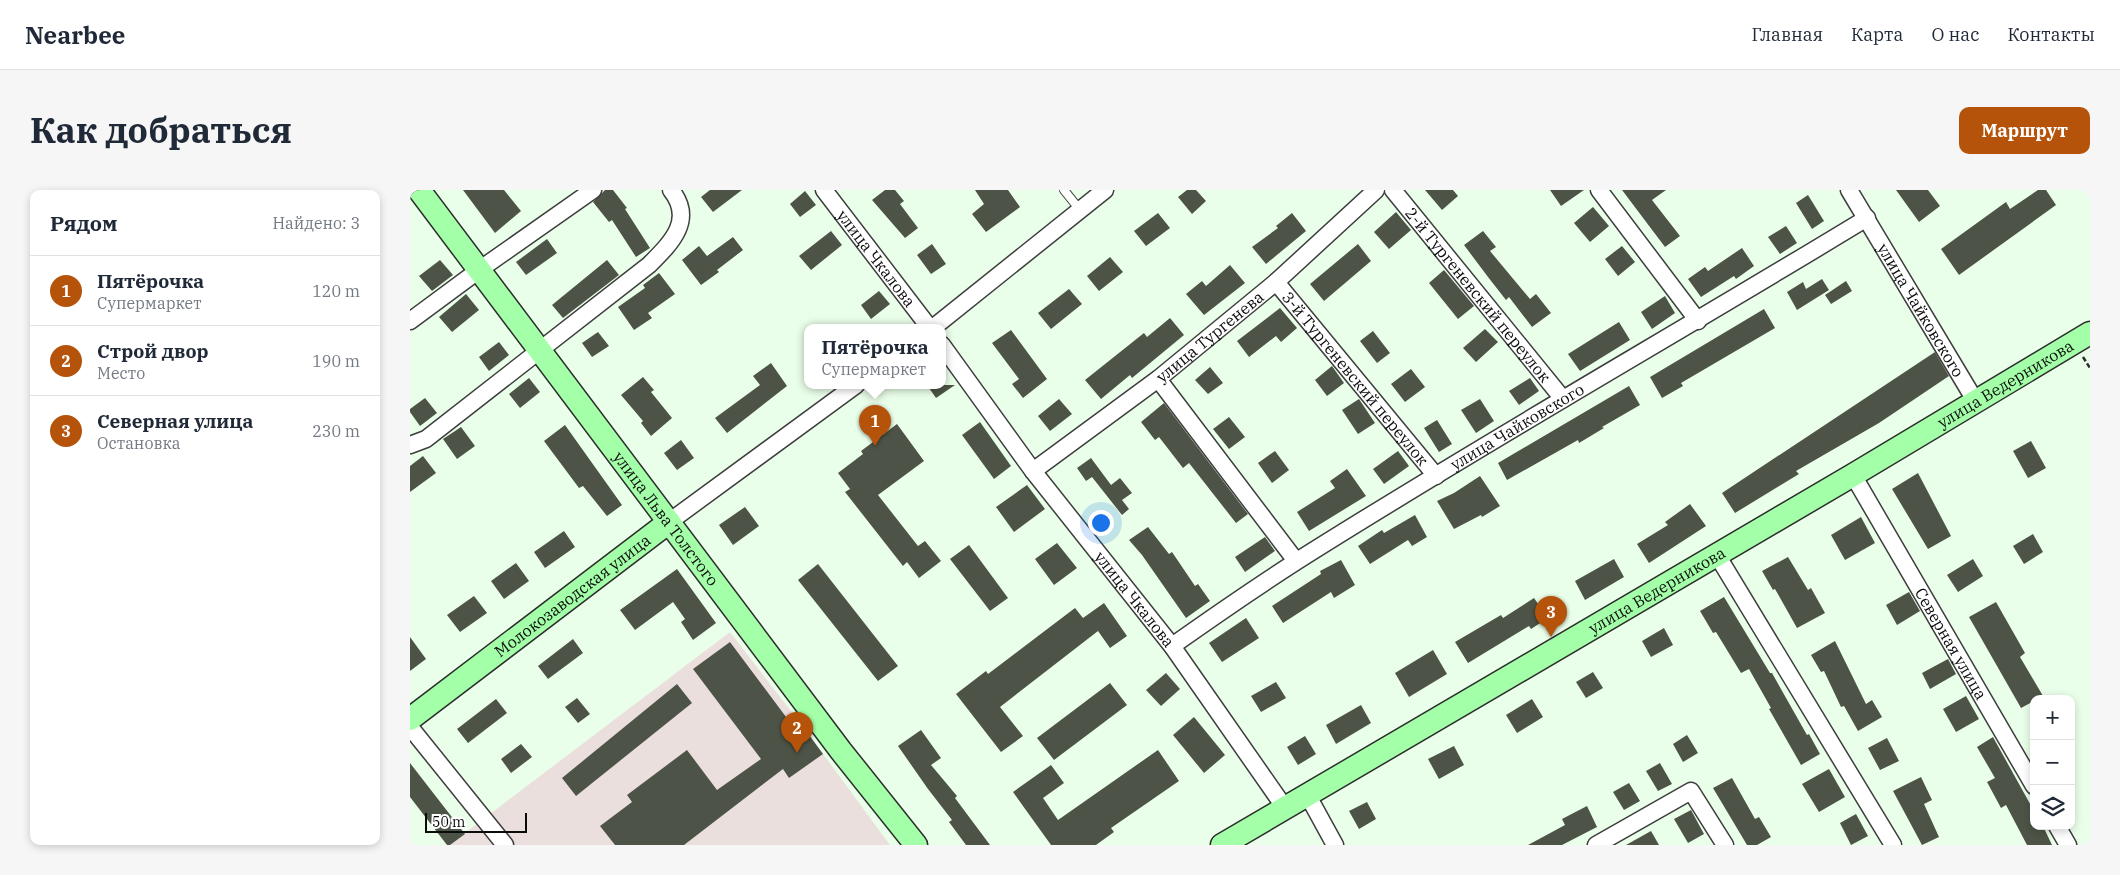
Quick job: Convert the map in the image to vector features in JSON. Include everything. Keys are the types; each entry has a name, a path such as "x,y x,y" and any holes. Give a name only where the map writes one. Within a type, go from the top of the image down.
{"street":[{"name":"улица Льва Толстого","path":"419,190 841,751 916,845"},
{"path":"410,321 593,190"},
{"path":"410,445 426,439 649,265 669,245 681,222 682,211 678,199 672,190"},
{"name":"улица Чкалова","path":"824,190 927,324"},
{"path":"938,324 1105,190"},
{"name":"улица Тургенева","path":"1033,471 1158,379 1276,282 1376,190"},
{"name":"2-й Тургеневский переулок","path":"1394,190 1563,399"},
{"path":"1599,190 1698,321"},
{"name":"улица Чайковского","path":"1849,190 1976,402"},
{"name":"улица Чайковского","path":"1172,646 1296,561 1867,218"},
{"name":"3-й Тургеневский переулок","path":"1276,282 1436,476"},
{"name":"улица Ведерникова","path":"1222,845 1853,475 2090,333"},
{"name":"улица Чкалова","path":"946,351 1033,471 1172,646 1285,808"},
{"path":"1158,379 1296,561"},
{"name":"Молокозаводская улица","path":"410,719 669,522 851,389"},
{"name":"Северная улица","path":"1853,475 2033,785"},
{"path":"1717,555 1893,845"},
{"path":"410,726 505,845"},
{"path":"1596,845 1691,790 1725,845"},
{"path":"1307,794 1334,845"},
{"path":"2059,830 2068,845"}],"lane":[{"path":"1064,190 1080,210"}],"shaded area":[{"path":"730,632 804,728 890,845 449,845"}],"building":[{"path":"463,190 504,190 521,211 495,233"},
{"path":"605,190 613,190 627,208 625,209 650,248 636,257 612,220 609,222 593,202"},
{"path":"710,190 742,190 713,212 701,197"},
{"path":"885,190 895,190 904,201 900,204 918,228 905,238 872,200"},
{"path":"975,190 1008,190 1020,207 986,232 972,214 984,204"},
{"path":"1187,190 1196,190 1206,201 1192,214 1178,197"},
{"path":"1425,190 1453,190 1458,196 1442,210"},
{"path":"1550,190 1584,190 1561,206"},
{"path":"1622,190 1666,190 1652,200 1680,236 1665,247"},
{"path":"1896,190 1928,190 1940,206 1919,222"},
{"path":"2038,190 2046,190 2056,205 1959,275 1941,249 2006,202 2010,209"},
{"path":"805,191 816,205 800,217 790,204"},
{"path":"1808,195 1824,221 1812,229 1796,203"},
{"path":"1593,207 1609,226 1590,242 1574,223"},
{"path":"1396,212 1411,230 1389,249 1374,232"},
{"path":"1158,213 1170,228 1146,246 1134,231"},
{"path":"1292,213 1306,231 1266,264 1252,247 1278,228 1276,226"},
{"path":"1786,226 1797,243 1780,254 1768,237"},
{"path":"831,231 842,245 811,270 799,256"},
{"path":"1483,231 1496,247 1490,251 1530,299 1536,294 1551,313 1532,327 1509,297 1506,300 1464,245"},
{"path":"733,237 743,250 717,270 719,272 701,285 682,260 699,246 707,256"},
{"path":"547,239 557,253 526,275 516,262"},
{"path":"932,244 946,264 931,274 917,255"},
{"path":"1358,244 1371,261 1324,301 1310,284"},
{"path":"1622,246 1635,262 1618,276 1605,259"},
{"path":"1742,248 1754,266 1736,279 1734,276 1701,297 1688,279 1705,267 1708,271"},
{"path":"1110,257 1123,272 1099,291 1087,276"},
{"path":"440,260 453,275 432,291 419,276"},
{"path":"607,260 619,275 563,318 552,305"},
{"path":"1230,265 1245,283 1204,315 1186,294 1202,281 1206,286"},
{"path":"1444,270 1474,306 1458,319 1429,283"},
{"path":"659,273 675,294 648,313 652,318 634,330 618,307 645,288 643,285"},
{"path":"1822,279 1829,290 1797,310 1787,292 1803,282 1806,289"},
{"path":"1846,281 1852,291 1831,304 1825,295"},
{"path":"1069,289 1082,304 1051,329 1038,313"},
{"path":"879,291 890,304 871,319 861,305"},
{"path":"466,294 479,310 452,332 439,317"},
{"path":"1665,296 1675,313 1652,329 1641,312"},
{"path":"1280,308 1297,328 1281,342 1276,336 1249,357 1237,341"},
{"path":"1764,309 1775,328 1681,383 1683,386 1662,398 1650,377"},
{"path":"1170,318 1184,335 1132,378 1130,375 1101,399 1085,380 1144,333 1147,337"},
{"path":"1619,322 1630,340 1580,371 1568,354"},
{"path":"1485,329 1498,342 1476,362 1463,348"},
{"path":"1011,330 1047,379 1023,398 1012,384 1019,379 992,343"},
{"path":"1373,331 1390,353 1377,363 1360,341"},
{"path":"598,332 609,346 592,357 582,343"},
{"path":"499,342 509,355 489,371 479,357"},
{"path":"1935,352 1949,376 1879,423 1796,471 1799,474 1735,513 1722,493"},
{"path":"771,363 787,386 727,433 715,418 760,385 753,376"},
{"path":"1332,366 1344,383 1327,396 1315,380"},
{"path":"1210,367 1223,383 1208,394 1195,380"},
{"path":"1411,369 1425,387 1405,402 1391,384"},
{"path":"643,377 654,390 651,392 672,418 651,436 641,423 643,421 621,395"},
{"path":"529,378 540,392 520,408 509,394"},
{"path":"1530,378 1539,391 1519,405 1509,391"},
{"path":"946,385 955,385 936,398 930,389 946,389"},
{"path":"1629,386 1640,405 1579,443 1578,440 1507,480 1498,463"},
{"path":"425,398 437,413 420,426 410,412 410,409"},
{"path":"1059,399 1072,414 1050,431 1038,416"},
{"path":"1359,399 1375,423 1358,434 1342,410"},
{"path":"1480,399 1494,421 1476,433 1461,410"},
{"path":"1164,403 1248,514 1236,523 1189,463 1183,468 1159,437 1155,440 1141,422"},
{"path":"1229,417 1245,437 1229,449 1213,429"},
{"path":"1437,420 1452,444 1439,452 1424,428"},
{"path":"980,422 1011,466 994,479 962,435"},
{"path":"897,424 924,461 878,495 918,546 925,541 941,561 919,578 907,562 903,566 845,492 850,489 838,473 863,454 861,451"},
{"path":"565,425 622,505 607,516 583,486 579,488 544,441"},
{"path":"461,427 475,446 457,459 443,439"},
{"path":"681,440 694,458 677,470 664,453"},
{"path":"2031,441 2046,468 2028,478 2013,451"},
{"path":"1275,451 1289,470 1272,483 1258,463"},
{"path":"1398,451 1409,466 1384,484 1373,469"},
{"path":"423,456 436,473 410,492 410,466"},
{"path":"1091,458 1111,485 1120,478 1132,493 1122,500 1129,509 1122,515 1092,477 1086,481 1077,468"},
{"path":"1347,469 1366,496 1309,531 1297,512 1335,488 1330,481"},
{"path":"1918,473 1951,536 1928,549 1892,489"},
{"path":"1480,476 1500,506 1482,517 1481,515 1454,529 1437,501 1454,493"},
{"path":"1027,485 1045,509 1014,532 996,507"},
{"path":"1690,504 1706,526 1649,563 1637,544 1668,525 1665,522"},
{"path":"745,507 759,526 733,545 719,525"},
{"path":"1415,515 1427,537 1412,546 1408,540 1370,564 1358,546 1382,530 1384,533"},
{"path":"1861,517 1875,543 1845,560 1831,535"},
{"path":"1148,527 1169,554 1172,552 1195,586 1198,584 1210,601 1186,618 1142,555 1129,540"},
{"path":"564,531 575,547 545,568 534,552"},
{"path":"2033,534 2043,552 2024,564 2013,546"},
{"path":"1265,537 1275,551 1245,572 1235,557"},
{"path":"1057,543 1077,568 1054,585 1035,559"},
{"path":"969,545 1008,598 990,611 950,559"},
{"path":"1788,557 1808,590 1811,588 1825,613 1797,628 1775,589 1773,590 1762,571"},
{"path":"1614,559 1624,577 1585,600 1575,581"},
{"path":"1973,559 1983,576 1958,592 1947,575"},
{"path":"1341,560 1355,585 1334,598 1331,592 1283,623 1272,606 1321,574 1320,571"},
{"path":"516,563 529,581 504,599 491,581"},
{"path":"818,564 898,666 878,681 798,580"},
{"path":"677,569 716,623 693,640 681,622 685,619 673,602 635,630 620,610"},
{"path":"1909,592 1920,611 1897,625 1886,605"},
{"path":"474,596 487,613 460,632 447,615"},
{"path":"1724,597 1820,754 1801,765 1749,669 1741,673 1716,632 1713,633 1700,611"},
{"path":"1534,598 1548,618 1531,629 1529,626 1468,663 1455,642 1501,615 1503,618"},
{"path":"1996,602 2025,653 2020,657 2042,695 2030,695 2030,703 2021,708 1969,617"},
{"path":"1104,603 1127,636 1110,648 1098,631 1000,707 1023,736 1001,752 956,694 986,671 988,674 1075,608 1083,618"},
{"path":"1246,618 1259,638 1222,662 1209,643"},
{"path":"1664,628 1673,645 1651,657 1642,641"},
{"path":"410,637 426,659 410,671"},
{"path":"573,639 583,653 548,679 538,666"},
{"path":"1835,641 1866,704 1872,700 1882,717 1858,731 1844,706 1841,707 1824,671 1821,672 1811,655"},
{"path":"730,642 798,733 804,728 823,754 789,778 783,769 684,845 615,845 600,826 632,802 627,795 687,750 717,790 761,759 693,669"},
{"path":"1433,650 1447,674 1409,697 1395,673"},
{"path":"1948,659 1956,674 1930,689 1922,673"},
{"path":"1593,672 1603,688 1586,698 1576,682"},
{"path":"1166,673 1180,689 1161,706 1146,690"},
{"path":"1276,682 1286,698 1261,712 1251,696"},
{"path":"1110,683 1127,705 1054,760 1037,738"},
{"path":"677,684 692,703 576,796 562,778"},
{"path":"1966,696 1979,719 1956,732 1943,709"},
{"path":"577,698 590,714 578,723 565,707"},
{"path":"496,699 507,713 468,743 457,729"},
{"path":"1532,699 1543,717 1517,733 1506,715"},
{"path":"1361,705 1371,723 1336,744 1326,725"},
{"path":"1194,717 1225,755 1204,773 1173,735"},
{"path":"921,730 941,758 931,765 957,796 955,798 990,845 966,845 949,822 952,820 898,746"},
{"path":"1687,735 1698,753 1683,762 1673,744"},
{"path":"1305,736 1316,754 1298,765 1287,747"},
{"path":"1993,737 2030,804 2030,830 2045,830 2052,845 2027,845 2006,805 2001,808 1987,782 1995,778 1977,747"},
{"path":"1887,738 1899,761 1880,770 1868,748"},
{"path":"521,744 532,757 511,773 501,759"},
{"path":"1454,746 1464,765 1439,779 1428,759"},
{"path":"1158,750 1179,781 1111,828 1114,832 1096,845 1051,845 1013,792 1051,765 1064,783 1043,798 1058,820"},
{"path":"410,763 465,834 450,845 447,845 410,797"},
{"path":"1660,763 1672,784 1658,791 1646,771"},
{"path":"1829,769 1845,797 1819,812 1802,784"},
{"path":"1921,777 1932,800 1924,804 1939,837 1922,845 1893,791"},
{"path":"1732,778 1755,819 1759,817 1771,837 1757,845 1747,845 1713,788"},
{"path":"1629,783 1640,801 1624,810 1613,792"},
{"path":"1367,802 1376,819 1359,829 1349,811"},
{"path":"1587,806 1597,827 1562,845 1528,845 1565,825 1562,819"},
{"path":"1691,810 1704,834 1688,843 1674,819"},
{"path":"1856,814 1868,836 1851,845 1840,823"},
{"path":"1651,831 1659,845 1626,845"}],"place":[{"name":"Пятёрочка","path":"875,446"},
{"name":"Северная улица","path":"1551,637"},
{"name":"Строй двор","path":"797,753"}]}
